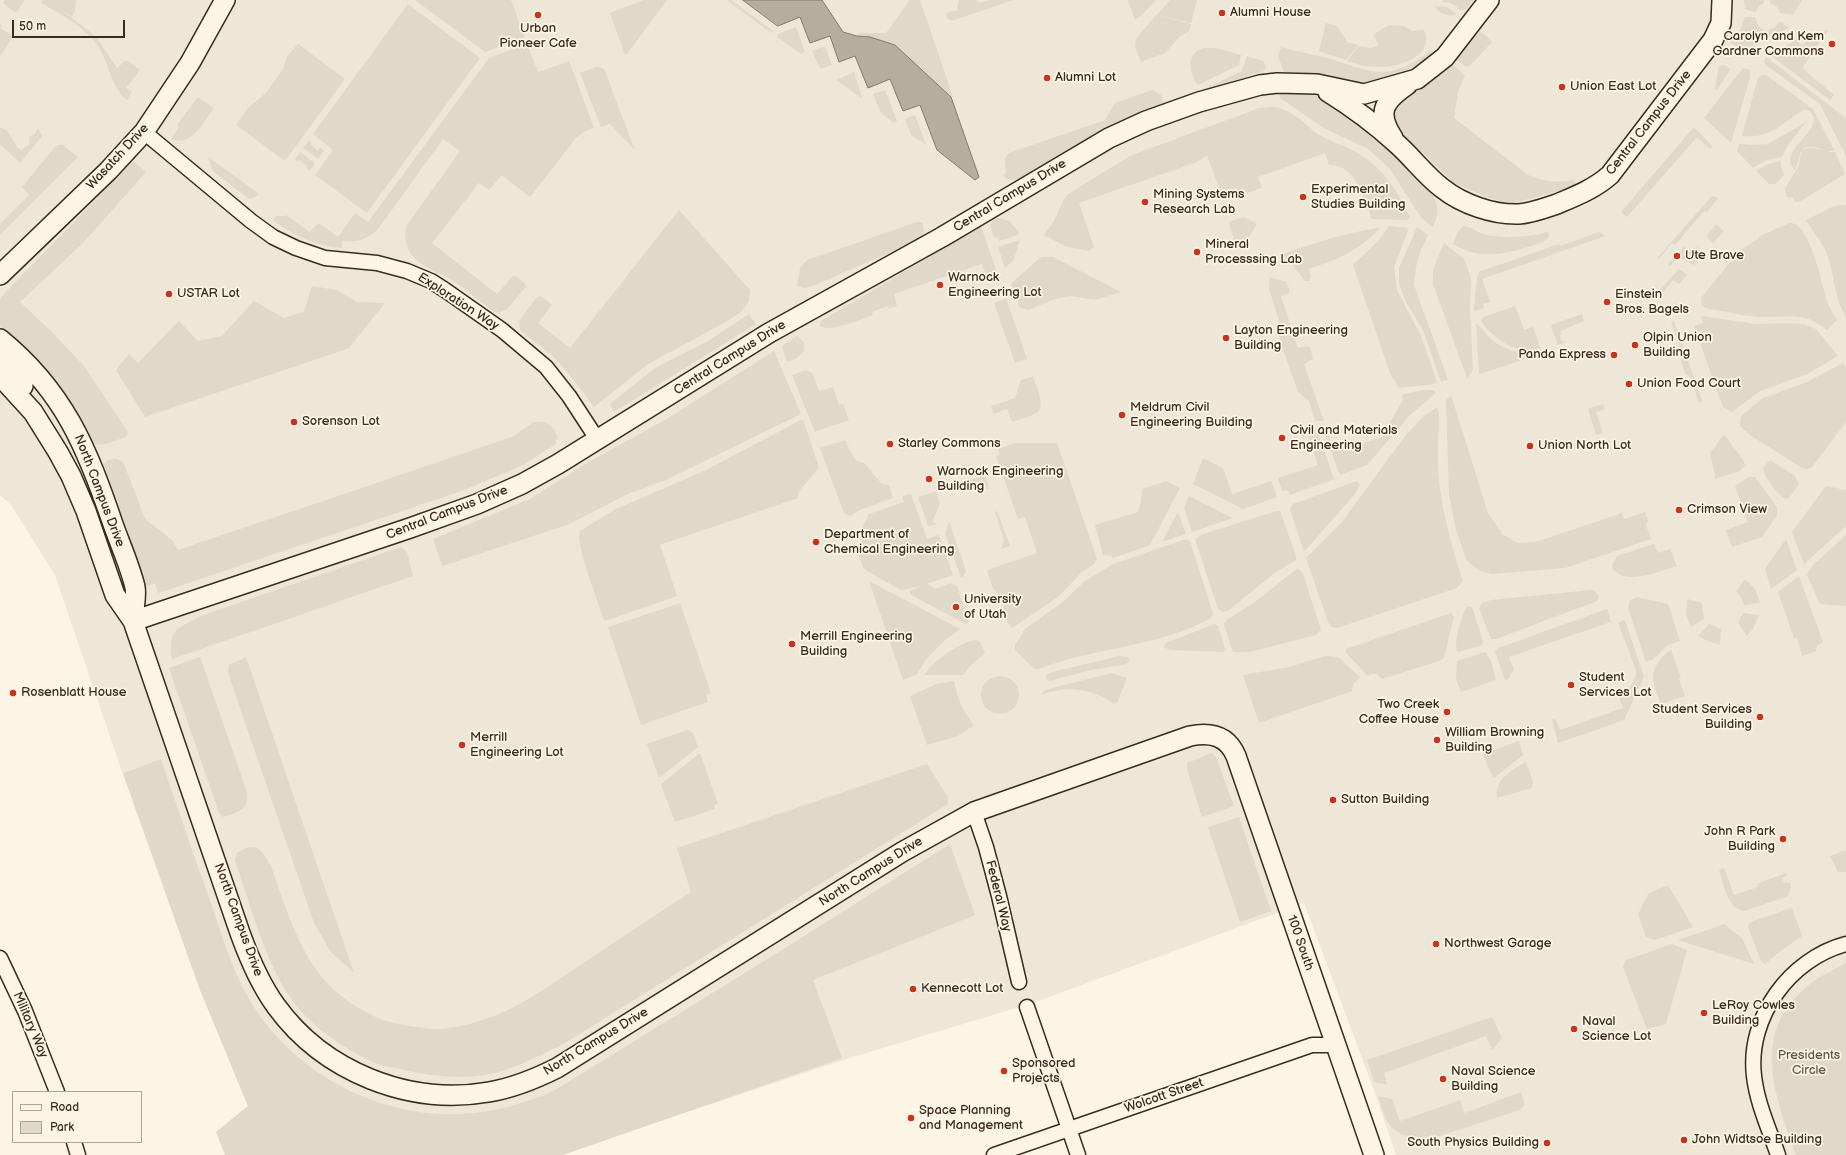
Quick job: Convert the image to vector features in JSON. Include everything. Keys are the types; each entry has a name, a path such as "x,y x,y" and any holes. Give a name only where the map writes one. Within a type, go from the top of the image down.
{"main road":[{"name":"Wasatch Drive","path":"0,276 108,171 144,132 190,63 225,0"},
{"name":"Central Campus Drive","path":"133,621 410,528 477,504 522,484 769,333 942,237 1109,138 1146,121 1244,88 1277,84 1317,84 1364,94 1417,79 1445,57 1489,0"},
{"name":"Central Campus Drive","path":"1317,84 1349,104 1397,144 1443,189 1467,202 1489,210 1509,214 1529,212 1584,193 1597,186 1610,175 1713,40 1721,24 1722,0"},
{"path":"1397,144 1385,127 1383,115 1385,104 1399,91 1417,79"},
{"name":"North Campus Drive","path":"0,339 29,365 45,384 69,416 83,444 135,588 133,621"},
{"path":"0,358 8,364 22,384 33,412"},
{"name":"North Campus Drive","path":"0,376 33,412 71,476 115,595 133,621 249,959 261,983 276,1006 292,1026 311,1044 331,1059 354,1072 379,1083 404,1090 450,1096 489,1092 523,1083 557,1068 902,852 974,812 1190,736 1201,734 1219,736"},
{"name":"100 South","path":"1219,736 1226,741 1236,756 1374,1155"}],"street":[{"name":"Exploration Way","path":"144,132 251,221 274,237 296,248 325,258 377,263 407,271 431,281 445,290 502,330 546,367 569,396 597,439"},
{"name":"Federal Way","path":"974,812 986,847 999,896 1019,982"},
{"path":"1778,1155 1762,1112 1754,1075 1753,1063 1759,1028 1773,998 1799,968 1823,952 1846,944"},
{"name":"Military Way","path":"0,958 25,1011 57,1091"},
{"path":"1027,1007 1078,1155"},
{"name":"Wolcott Street","path":"994,1155 1312,1045 1335,1045"},
{"path":"74,1143 78,1155"}],"shaded area":[{"name":"University of Utah","path":"0,0 1846,0 1846,1155 1396,1155 1375,1093 1304,903 1033,1003 856,1056 600,1141 225,1155 216,1132 248,1106 200,990 121,769 55,575 11,505 0,495"},
{"path":"743,0 822,0 843,32 857,36 870,37 895,45 951,97 979,177 975,180 937,150 920,105 903,111 890,79 868,88 855,56 839,62 830,36 810,43 800,17 778,26"}],"green space":[{"path":"5,0 25,0 16,13 3,3"},
{"path":"43,0 76,0 75,11 72,17 57,7 88,30 98,40 117,68 125,61 128,61 140,70 126,88 132,92 127,100 114,83 98,46 79,27 41,3"},
{"path":"415,0 511,0 525,37 485,52"},
{"path":"644,0 667,0 625,55 610,13"},
{"path":"727,0 731,0 773,31 771,33"},
{"path":"910,0 920,0 953,97 857,36 860,33 886,33"},
{"path":"959,0 976,0 980,3 990,0 1014,0 952,21 947,18 946,13 957,10"},
{"path":"1128,0 1156,0 1141,16 1135,20"},
{"path":"1170,0 1197,0 1191,23 1157,15"},
{"path":"1444,0 1473,0 1467,9 1461,10 1451,3 1442,2"},
{"path":"1744,0 1764,0 1764,3 1759,6 1755,12 1745,9"},
{"path":"1770,0 1802,0 1793,15 1780,13 1777,7 1770,3"},
{"path":"408,4 480,58 367,213 315,175 333,150 313,134"},
{"path":"1435,6 1447,7 1457,14 1451,16 1445,14 1439,11"},
{"path":"1156,15 1191,24 1189,31 1179,37 1165,53 1141,62 1135,46 1136,39"},
{"path":"1745,17 1755,17 1758,26 1763,29 1759,44 1741,49 1729,42 1739,33"},
{"path":"1779,22 1784,22 1783,24 1789,28 1770,38 1768,35 1769,29 1775,27"},
{"path":"1326,23 1337,26 1347,42 1359,45 1346,60 1319,51"},
{"path":"1389,25 1404,26 1412,31 1424,30 1426,39 1425,47 1413,59 1404,63 1386,67 1370,66 1347,61 1359,46 1371,48 1379,45 1374,37 1374,34"},
{"path":"796,27 805,52 801,54 777,37 778,34"},
{"path":"0,28 13,36 0,57"},
{"path":"1826,29 1828,31 1802,68 1834,95 1830,100 1770,55 1797,39 1802,46 1815,33 1821,36"},
{"path":"1479,32 1483,33 1492,42 1469,67 1465,66 1454,58"},
{"path":"298,44 345,79 285,161 236,125 248,108 267,92 283,69 287,57"},
{"path":"527,44 538,72 569,61 594,128 584,132 576,138 530,197 502,175 489,190 479,183 432,243 497,294 513,276 521,280 526,287 506,310 497,313 455,282 420,263 415,259 407,247 405,236 407,225 460,151 443,139 378,229 362,240 342,241 342,248 323,245 289,231 273,220 276,216 286,215 310,232 316,225 320,224 338,237 355,213 368,222 489,58"},
{"path":"825,46 832,65 821,69 812,51"},
{"path":"1281,47 1328,58 1365,70 1384,72 1405,67 1431,50 1436,53 1420,67 1404,76 1360,89 1301,73 1284,72 1278,56"},
{"path":"1204,48 1215,48 1241,55 1239,65 1198,85 1192,75 1190,64 1194,54"},
{"path":"1247,56 1263,61 1266,67 1264,71 1213,88 1205,89 1242,71"},
{"path":"1766,57 1846,118 1846,156 1820,104 1767,66 1764,62"},
{"path":"1450,63 1465,75 1458,92 1454,118 1528,175 1550,181 1573,180 1578,186 1510,204 1487,197 1454,183 1400,132 1397,129 1390,109 1401,96 1431,81"},
{"path":"1724,65 1730,70 1717,90 1715,89 1719,66"},
{"path":"597,67 604,69 635,150 610,124 601,127 580,73"},
{"path":"1743,68 1750,70 1750,77 1731,143 1704,118"},
{"path":"854,72 862,98 836,80"},
{"path":"1761,75 1766,75 1813,109 1834,150 1827,152 1835,152 1845,174 1799,202 1795,202 1793,198 1787,197 1785,189 1798,167 1802,151 1795,170 1791,165 1793,152 1796,146 1810,130 1814,117 1811,112 1805,109 1776,129 1769,132 1761,135 1742,136 1758,78","holes":["1805,147 1814,147 1824,150 1810,148 1802,150"]},
{"path":"885,90 897,121 894,123 881,113 873,94"},
{"path":"1153,90 1161,95 1165,105 1107,127 1020,179 1010,180 1003,176 1006,172 1005,158 1009,153 1105,120 1115,103"},
{"path":"1279,91 1304,91 1334,101 1354,115 1430,188 1435,198 1438,212 1432,227 1420,216 1390,169 1368,149 1324,128 1280,98"},
{"path":"198,97 214,108 201,127 191,137 178,141 171,139 179,127 177,125"},
{"path":"1271,107 1291,113 1318,134 1354,151 1372,163 1394,188 1410,217 1407,220 1372,219 1358,184 1346,170 1338,166 1329,165 1325,153 1258,177 1262,188 1235,197 1233,190 1221,193 1207,156 1197,162 1079,203 1094,247 1089,251 1065,246 1044,235 1054,221 1064,199 1068,194 1130,156 1259,108"},
{"path":"915,115 926,144 911,135 905,119"},
{"path":"1806,122 1788,145 1782,157 1767,160 1753,168 1737,151 1739,144 1768,144"},
{"path":"1694,127 1713,147 1710,149 1697,137 1627,217 1621,212"},
{"path":"0,128 7,131 15,144 21,150 30,144 29,137 35,134 38,128 42,136 20,163 0,144"},
{"path":"309,140 312,143 310,144 318,151 320,148 324,151 318,159 303,148"},
{"path":"58,145 63,145 78,157 0,235 0,224 29,195 22,187"},
{"path":"300,152 315,163 310,171 306,168 307,166 295,159"},
{"path":"208,157 259,194 254,198 249,199 213,171"},
{"path":"133,161 146,172 83,243 20,302 52,332 84,366 128,432 126,437 99,445 91,442 73,409 8,337 0,326 0,301 3,295"},
{"path":"1781,161 1781,168 1784,175 1776,184 1769,184 1756,171 1766,165"},
{"path":"1712,196 1718,198 1707,212 1704,211 1675,245 1672,243 1659,259 1658,257"},
{"path":"1846,205 1846,316 1839,303 1827,254 1806,220 1834,206"},
{"path":"679,210 750,290 749,301 741,312 724,323 648,364 594,407 553,356 520,330 519,321 537,297 541,296 552,305 538,323 570,348"},
{"path":"1244,217 1257,224 1246,242 1235,245 1229,222"},
{"path":"998,218 1009,221 1019,232 1017,235 999,241 998,237 994,238 990,224 993,222 991,220"},
{"path":"917,222 922,222 924,230 922,236 918,240 813,286 805,288 797,286 800,268 807,260"},
{"path":"1790,223 1797,226 1804,233 1810,244 1828,304 1837,320 1827,330 1802,317 1750,316 1712,310 1702,306 1701,298 1739,251 1758,239 1758,237"},
{"path":"1716,224 1724,231 1713,243 1706,236"},
{"path":"981,226 997,273 986,275 982,264 894,294 897,306 889,309 888,306 872,312 873,315 838,327 825,328 820,326 821,321"},
{"path":"1389,226 1407,228 1408,231 1394,267 1397,290 1421,336 1437,382 1435,383 1399,388 1390,373 1353,265 1378,241"},
{"path":"1463,226 1487,235 1503,237 1518,237 1548,232 1549,236 1545,241 1510,252 1499,254 1476,253 1464,250 1453,244 1458,232"},
{"path":"1417,227 1428,235 1421,249 1416,267 1414,285 1448,380 1441,381 1423,330 1406,302 1399,283 1399,268"},
{"path":"1380,228 1356,249 1309,269 1311,276 1309,281 1305,281 1291,263 1281,259 1285,253 1320,242 1356,232"},
{"path":"1599,232 1605,236 1482,279 1490,302 1483,304 1484,308 1475,311 1477,277 1479,272 1559,244 1560,246"},
{"path":"1020,240 1014,259 1005,268 998,247"},
{"path":"1444,243 1464,259 1471,277 1470,308 1473,370 1467,378 1433,284 1433,269"},
{"path":"1684,247 1691,250 1697,247 1704,254 1694,265 1678,257 1670,266 1668,264"},
{"path":"1042,257 1053,257 1121,292 1095,300 1070,296 1055,299 1028,310 1020,308 1011,284"},
{"path":"1679,269 1687,275 1679,284 1673,280 1660,296 1658,292"},
{"path":"1270,277 1286,282 1289,288 1289,293 1281,296 1298,348 1306,346 1310,347 1313,359 1304,364 1324,421 1315,421 1309,401 1298,392 1277,332 1282,330 1269,289"},
{"path":"312,286 336,290 357,302 385,303 349,348 145,417 116,370 129,354 138,363 179,321 198,341 222,336 254,301 284,318 304,312"},
{"path":"1006,298 1027,359 1015,363 994,303"},
{"path":"1515,306 1524,330 1533,327 1541,350 1532,351 1515,348 1500,340 1486,328 1481,321 1483,317"},
{"path":"749,314 756,324 614,412 610,404 655,368 708,341"},
{"path":"1582,314 1584,321 1561,331 1560,338 1562,341 1566,342 1558,345 1551,325"},
{"path":"1701,316 1756,324 1804,324 1816,329 1838,356 1807,374 1760,391 1732,412 1723,407 1694,326 1703,323"},
{"path":"1674,321 1702,401 1699,403 1690,376 1685,374 1679,355 1681,350 1671,322"},
{"path":"1476,323 1494,342 1524,355 1525,359 1479,374"},
{"path":"797,336 804,342 804,351 797,358 787,362 782,346"},
{"path":"774,351 801,414 666,480 628,494 567,525 442,566 433,539 530,499 587,463 665,420"},
{"path":"1843,363 1846,368 1846,422 1812,467 1807,469 1802,468 1750,435 1740,426 1741,416 1763,398 1807,382"},
{"path":"806,370 812,373 819,391 833,387 839,405 843,403 849,420 815,432 792,375"},
{"path":"1033,376 1041,402 1040,408 1037,412 1024,419 1012,422 1007,409 994,414 991,406 1015,398 1021,380"},
{"path":"1422,390 1434,390 1436,393 1410,415 1367,465 1340,475 1323,429 1325,427 1331,442 1341,441 1345,449 1382,437 1403,400 1402,395"},
{"path":"1451,395 1488,513 1502,534 1518,543 1535,542 1622,513 1624,519 1645,512 1648,521 1646,525 1651,539 1565,568 1492,574 1480,571 1467,561 1456,530 1449,495 1446,400"},
{"path":"1603,404 1605,409 1596,412 1603,433 1596,435 1588,409"},
{"path":"1437,407 1439,412 1438,471 1441,499 1463,581 1457,588 1337,628 1331,627 1306,558 1342,522 1405,436 1424,416"},
{"path":"803,419 819,468 799,491 798,498 660,545 677,596 605,621 584,560 579,537 580,531 616,509 704,471"},
{"path":"534,422 543,422 552,427 558,438 555,440 556,444 523,465 462,491 158,593 155,583 148,586 144,584 103,471 105,463 110,459 118,459 124,464 145,519 172,540 178,550 512,437"},
{"path":"1317,430 1334,479 1290,495 1288,490 1282,491 1278,478 1318,465 1307,433"},
{"path":"1724,434 1745,465 1740,471 1714,479 1715,475 1710,453"},
{"path":"845,440 855,460 864,463 882,484 889,485 893,498 860,510 850,516 844,513 820,448"},
{"path":"1015,443 1057,443 1097,559 1094,564 1081,573 1058,597 1012,628 1005,619 1003,601 993,588 987,570 1037,553 1025,517 1018,519 996,456 1000,455 998,449"},
{"path":"1203,458 1223,468 1232,494 1271,481 1277,497 1243,509 1193,484"},
{"path":"1770,460 1795,476 1799,484 1789,498 1785,499 1782,496 1772,485 1764,472 1763,468"},
{"path":"985,475 990,489 987,489 984,484 980,482 963,488 961,483"},
{"path":"1749,477 1755,477 1777,507 1777,516 1762,537 1732,547 1726,530 1748,522 1735,486"},
{"path":"1166,481 1180,488 1150,545 1113,558 1111,556 1103,555 1095,525 1138,512 1141,502 1142,489"},
{"path":"1357,481 1360,485 1355,494 1304,552 1290,509 1293,504"},
{"path":"1826,486 1846,490 1846,526 1804,564 1792,532"},
{"path":"936,491 940,504 932,522 937,524 928,526 918,497"},
{"path":"911,494 927,539 939,535 953,575 927,584 936,589 951,583 957,586 969,622 966,624 911,595 909,591 922,586 901,590 867,571 863,567 857,551 862,540 859,535 869,514 904,502 902,496"},
{"path":"1189,496 1233,518 1192,532 1184,508"},
{"path":"997,511 1010,546 1001,549 1004,541 995,512"},
{"path":"1280,511 1296,556 1296,560 1273,574 1229,610 1223,612 1218,609 1195,539 1201,535"},
{"path":"1178,512 1186,534 1162,542"},
{"path":"949,521 966,571 963,577 961,577 945,534"},
{"path":"1846,535 1846,606 1820,604 1807,575 1812,566"},
{"path":"1186,539 1190,541 1213,614 1211,618 1169,636 1081,656 1039,669 1034,669 1015,650 1015,645 1025,629 1064,601 1085,581 1113,564"},
{"path":"1786,539 1797,570 1771,589 1765,569"},
{"path":"1654,544 1658,553 1670,549 1677,566 1653,574 1634,577 1619,574 1613,569 1612,565 1617,556"},
{"path":"401,547 407,552 413,576 172,659 172,636 179,629 198,617"},
{"path":"1298,568 1303,574 1321,630 1316,635 1250,652 1233,652 1224,624 1228,619 1255,602"},
{"path":"1799,576 1823,642 1817,646 1816,651 1802,656 1797,638 1794,638 1778,592"},
{"path":"1745,579 1755,589 1760,603 1744,605 1741,597 1736,591"},
{"path":"869,581 960,629 944,641 927,658 917,674 903,680"},
{"path":"1591,590 1595,591 1599,597 1597,601 1496,639 1491,639 1479,608 1482,603 1491,600"},
{"path":"1637,597 1668,604 1680,641 1666,646 1654,659 1646,662 1628,608 1630,600"},
{"path":"1687,599 1702,603 1704,619 1691,627 1686,614"},
{"path":"680,603 711,693 706,695 708,702 641,725 608,627"},
{"path":"1467,606 1472,607 1483,642 1482,645 1457,652 1456,641 1462,616"},
{"path":"1607,609 1611,622 1509,657 1514,670 1508,679 1505,680 1495,652 1498,648"},
{"path":"1451,613 1454,617 1444,658 1439,661 1382,679 1377,674 1371,674 1368,676 1346,653 1346,649"},
{"path":"1743,613 1759,615 1753,629 1747,636 1738,623"},
{"path":"1625,620 1644,677 1624,720 1558,743 1552,719 1556,720 1560,730 1623,708 1618,694 1629,690 1637,673 1618,623"},
{"path":"1215,624 1218,626 1225,649 1223,652 1170,650 1164,647 1166,643"},
{"path":"1709,624 1721,629 1720,645 1698,636"},
{"path":"976,640 980,642 985,653 971,665 963,675 924,675 940,658 954,648"},
{"path":"1671,650 1681,678 1679,679 1685,696 1661,704 1653,678 1654,672 1660,660"},
{"path":"1485,652 1491,661 1496,680 1461,692 1456,680 1457,661"},
{"path":"1119,656 1128,657 1129,662 1126,664 1090,670 1050,681 1046,678 1047,674 1053,672"},
{"path":"1325,656 1338,657 1360,677 1353,684 1352,691 1259,723 1243,675 1289,667"},
{"path":"200,657 246,789 247,801 243,809 223,817 219,813 169,668"},
{"path":"246,657 354,973 331,952 314,923 228,673 229,665"},
{"path":"1111,673 1127,678 1117,703 1114,704 1097,694 1088,691 1070,689 1041,695 1043,691 1049,689"},
{"path":"996,676 1004,676 1011,679 1016,684 1019,695 1016,706 1011,711 1004,714 996,714 989,711 984,706 981,699 981,691 984,684 989,679"},
{"path":"954,681 957,694 966,715 974,725 958,736 927,745 910,696 937,684"},
{"path":"688,730 693,733 698,747 659,778 647,744"},
{"path":"1519,741 1523,755 1494,778 1483,754"},
{"path":"700,753 718,804 714,805 715,809 675,822 661,784"},
{"path":"1212,753 1216,757 1234,806 1202,817 1187,769 1187,763"},
{"path":"161,759 227,951 242,986 270,1029 288,1048 328,1079 350,1091 374,1101 418,1112 458,1114 498,1109 537,1098 555,1090 950,844 975,915 813,980 842,1058 563,1155 225,1155 216,1132 248,1106 200,990 123,773"},
{"path":"1526,762 1533,782 1532,788 1497,798 1498,785 1501,780 1510,772"},
{"path":"927,764 948,797 948,804 565,1043 519,1065 478,1076 455,1077 431,1075 376,1063 362,1057 340,1044 308,1019 292,1000 282,984 266,950 235,861 237,853 252,847 255,847 265,855 271,866 296,934 305,952 327,983 341,996 358,1008 387,1021 416,1027 443,1029 464,1026 484,1020 520,1004 691,892 677,848"},
{"path":"1239,817 1271,911 1240,922 1208,827"},
{"path":"1846,850 1846,872 1838,872 1830,856"},
{"path":"1724,868 1734,895 1758,887 1757,884 1786,873 1787,876 1782,878 1784,883 1790,882 1791,887 1788,896 1744,911 1738,909 1730,901 1727,895 1719,870"},
{"path":"1668,885 1693,927 1655,940 1646,937 1638,914 1648,894"},
{"path":"1792,908 1802,936 1765,964 1761,961 1748,927 1750,922"},
{"path":"1724,924 1742,938 1754,964 1678,940"},
{"path":"1672,944 1687,950 1666,1024 1647,1029 1623,967 1626,960"},
{"name":"Presidents Circle","path":"1846,963 1846,1155 1796,1155 1780,1108 1775,1085 1772,1062 1774,1041 1780,1020 1793,1000 1814,981"},
{"path":"1492,1017 1502,1038 1492,1050 1486,1036 1384,1073 1387,1085 1374,1082 1367,1060"},
{"path":"1521,1092 1525,1105 1519,1110 1440,1136 1427,1137 1406,1136 1395,1130 1386,1119 1378,1096 1392,1099 1400,1121 1460,1100 1464,1113"}],"place":[{"name":"Alumni House","path":"1222,13"},
{"name":"Urban Pioneer Cafe","path":"538,15"},
{"name":"Carolyn and Kem Gardner Commons","path":"1832,44"},
{"name":"Alumni Lot","path":"1047,78"},
{"name":"Union East Lot","path":"1562,87"},
{"name":"Experimental Studies Building","path":"1303,197"},
{"name":"Mining Systems Research Lab","path":"1145,202"},
{"name":"Mineral Processsing Lab","path":"1197,252"},
{"name":"Ute Brave","path":"1677,256"},
{"name":"Warnock Engineering Lot","path":"940,285"},
{"name":"USTAR Lot","path":"169,294"},
{"name":"Einstein Bros. Bagels","path":"1607,302"},
{"name":"Layton Engineering Building","path":"1226,338"},
{"name":"Olpin Union Building","path":"1635,345"},
{"name":"Panda Express","path":"1614,355"},
{"name":"Union Food Court","path":"1629,384"},
{"name":"Meldrum Civil Engineering Building","path":"1122,415"},
{"name":"Sorenson Lot","path":"294,422"},
{"name":"Civil and Materials Engineering","path":"1282,438"},
{"name":"Starley Commons","path":"890,444"},
{"name":"Union North Lot","path":"1530,446"},
{"name":"Warnock Engineering Building","path":"929,479"},
{"name":"Crimson View","path":"1679,510"},
{"name":"Department of Chemical Engineering","path":"816,542"},
{"name":"University of Utah","path":"956,607"},
{"name":"Merrill Engineering Building","path":"792,644"},
{"name":"Student Services Lot","path":"1571,685"},
{"name":"Rosenblatt House","path":"13,693"},
{"name":"Two Creek Coffee House","path":"1447,712"},
{"name":"Student Services Building","path":"1760,717"},
{"name":"William Browning Building","path":"1437,740"},
{"name":"Merrill Engineering Lot","path":"462,745"},
{"name":"Sutton Building","path":"1333,800"},
{"name":"John R Park Building","path":"1783,839"},
{"name":"Northwest Garage","path":"1436,944"},
{"name":"Kennecott Lot","path":"913,989"},
{"name":"LeRoy Cowles Building","path":"1704,1013"},
{"name":"Naval Science Lot","path":"1574,1029"},
{"name":"Sponsored Projects","path":"1004,1071"},
{"name":"Naval Science Building","path":"1443,1079"},
{"name":"Space Planning and Management","path":"911,1118"},
{"name":"John Widtsoe Building","path":"1684,1140"},
{"name":"South Physics Building","path":"1547,1143"}]}
